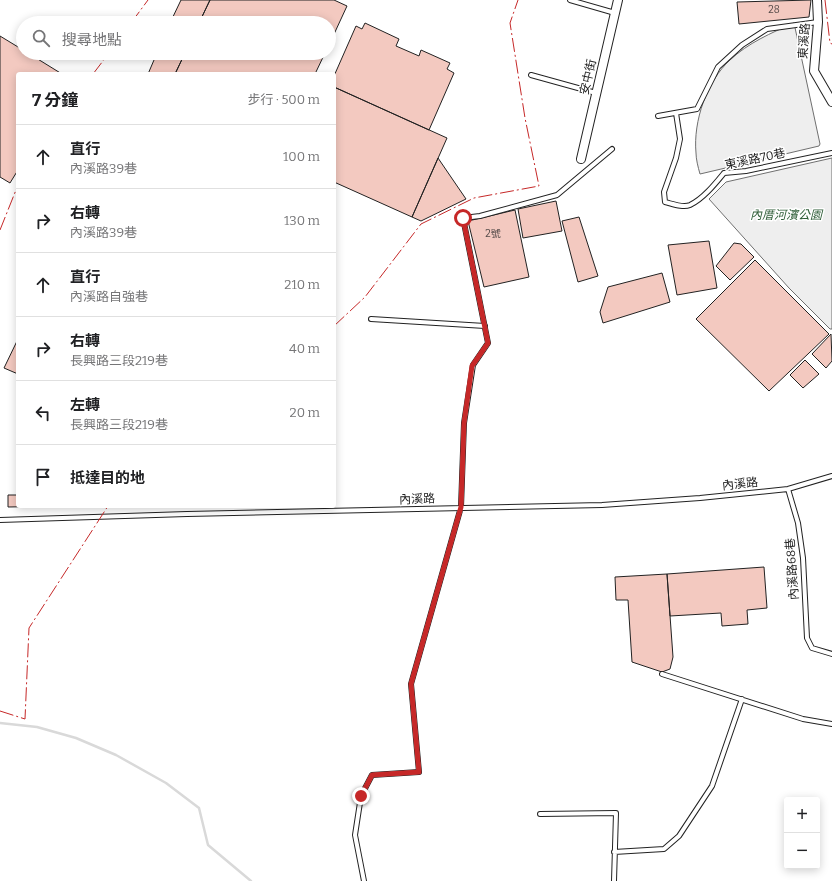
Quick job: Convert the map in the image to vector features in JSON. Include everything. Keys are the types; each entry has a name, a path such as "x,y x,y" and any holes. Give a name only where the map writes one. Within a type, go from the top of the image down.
{"street":[{"name":"安中街","path":"581,159 618,0"},
{"name":"東溪路","path":"817,0 818,22 814,54 814,71 832,102"}],"lane":[{"path":"570,0 615,13"},
{"path":"658,116 697,109 718,67 742,45 766,29 818,22"},
{"path":"531,75 597,93"},
{"name":"東溪路70巷","path":"676,113 680,139 676,158 664,192 665,202 682,206 690,205 713,186 724,174 746,172 832,153"},
{"path":"364,881 355,835 361,796 364,789 372,775 419,772 411,684 461,507 464,423 472,366 488,343 463,218 480,216 557,195 612,149"},
{"path":"371,319 485,326"},
{"name":"內溪路","path":"0,520 461,507 602,505 700,498 788,489 832,476"},
{"name":"內溪路68巷","path":"788,489 798,523 803,558 807,638 812,648 832,654"},
{"path":"662,674 803,719 832,724"},
{"path":"614,852 664,849 679,836 712,786 742,699"},
{"path":"540,814 616,813 614,881"}],"green space":[{"path":"794,23 820,144 819,146 700,174 696,155 697,128 699,115 708,90 722,69 744,48"},
{"name":"內厝河濱公園","path":"832,158 832,329 830,329 789,288 709,199 726,182"}],"building":[{"path":"181,0 210,0 202,16 173,16"},
{"path":"210,0 334,0 347,6 336,30 336,16 202,16"},
{"path":"811,0 809,17 739,24 737,2"},
{"path":"365,23 399,39 396,46 419,56 421,50 450,63 447,69 454,73 429,130 336,88 336,72 356,26 362,29"},
{"path":"0,36 16,46 16,60 39,60 59,72 16,72 16,173 10,183 0,177"},
{"path":"154,60 182,60 176,72 149,72"},
{"path":"182,60 322,60 316,72 176,72"},
{"path":"336,88 447,138 412,217 336,183"},
{"path":"438,158 466,199 421,221 412,217"},
{"path":"556,201 562,231 523,238 518,209"},
{"path":"515,210 529,277 484,287 468,221"},
{"path":"579,217 598,276 578,282 562,221"},
{"path":"709,241 717,288 677,295 668,245"},
{"path":"734,243 741,244 754,257 730,280 716,266"},
{"path":"755,260 829,334 769,391 696,319"},
{"path":"662,273 670,302 603,323 600,312 608,287"},
{"path":"831,334 832,361 826,368 812,354"},
{"path":"16,343 16,373 4,368"},
{"path":"805,360 819,374 803,388 790,375"},
{"path":"8,495 16,495 16,507 8,507"},
{"path":"764,567 767,608 747,610 748,624 722,626 721,613 670,616 667,574"},
{"path":"667,574 673,657 670,669 662,672 632,662 628,600 616,600 615,577"}],"waterway":[{"path":"0,723 37,727 76,738 116,755 166,783 199,808 208,845 251,881"}],"power":[{"path":"136,16 148,0"},
{"path":"336,324 365,297 421,224 474,198 539,186 525,118 510,23 518,0"},
{"path":"825,0 830,43 832,44"},
{"path":"95,72 104,60"},
{"path":"0,230 16,190"},
{"path":"0,711 25,719 29,628 107,508"}],"route":[{"path":"361,796 372,775 419,772 411,684 461,507 464,423 472,366 488,343 463,218"}]}
